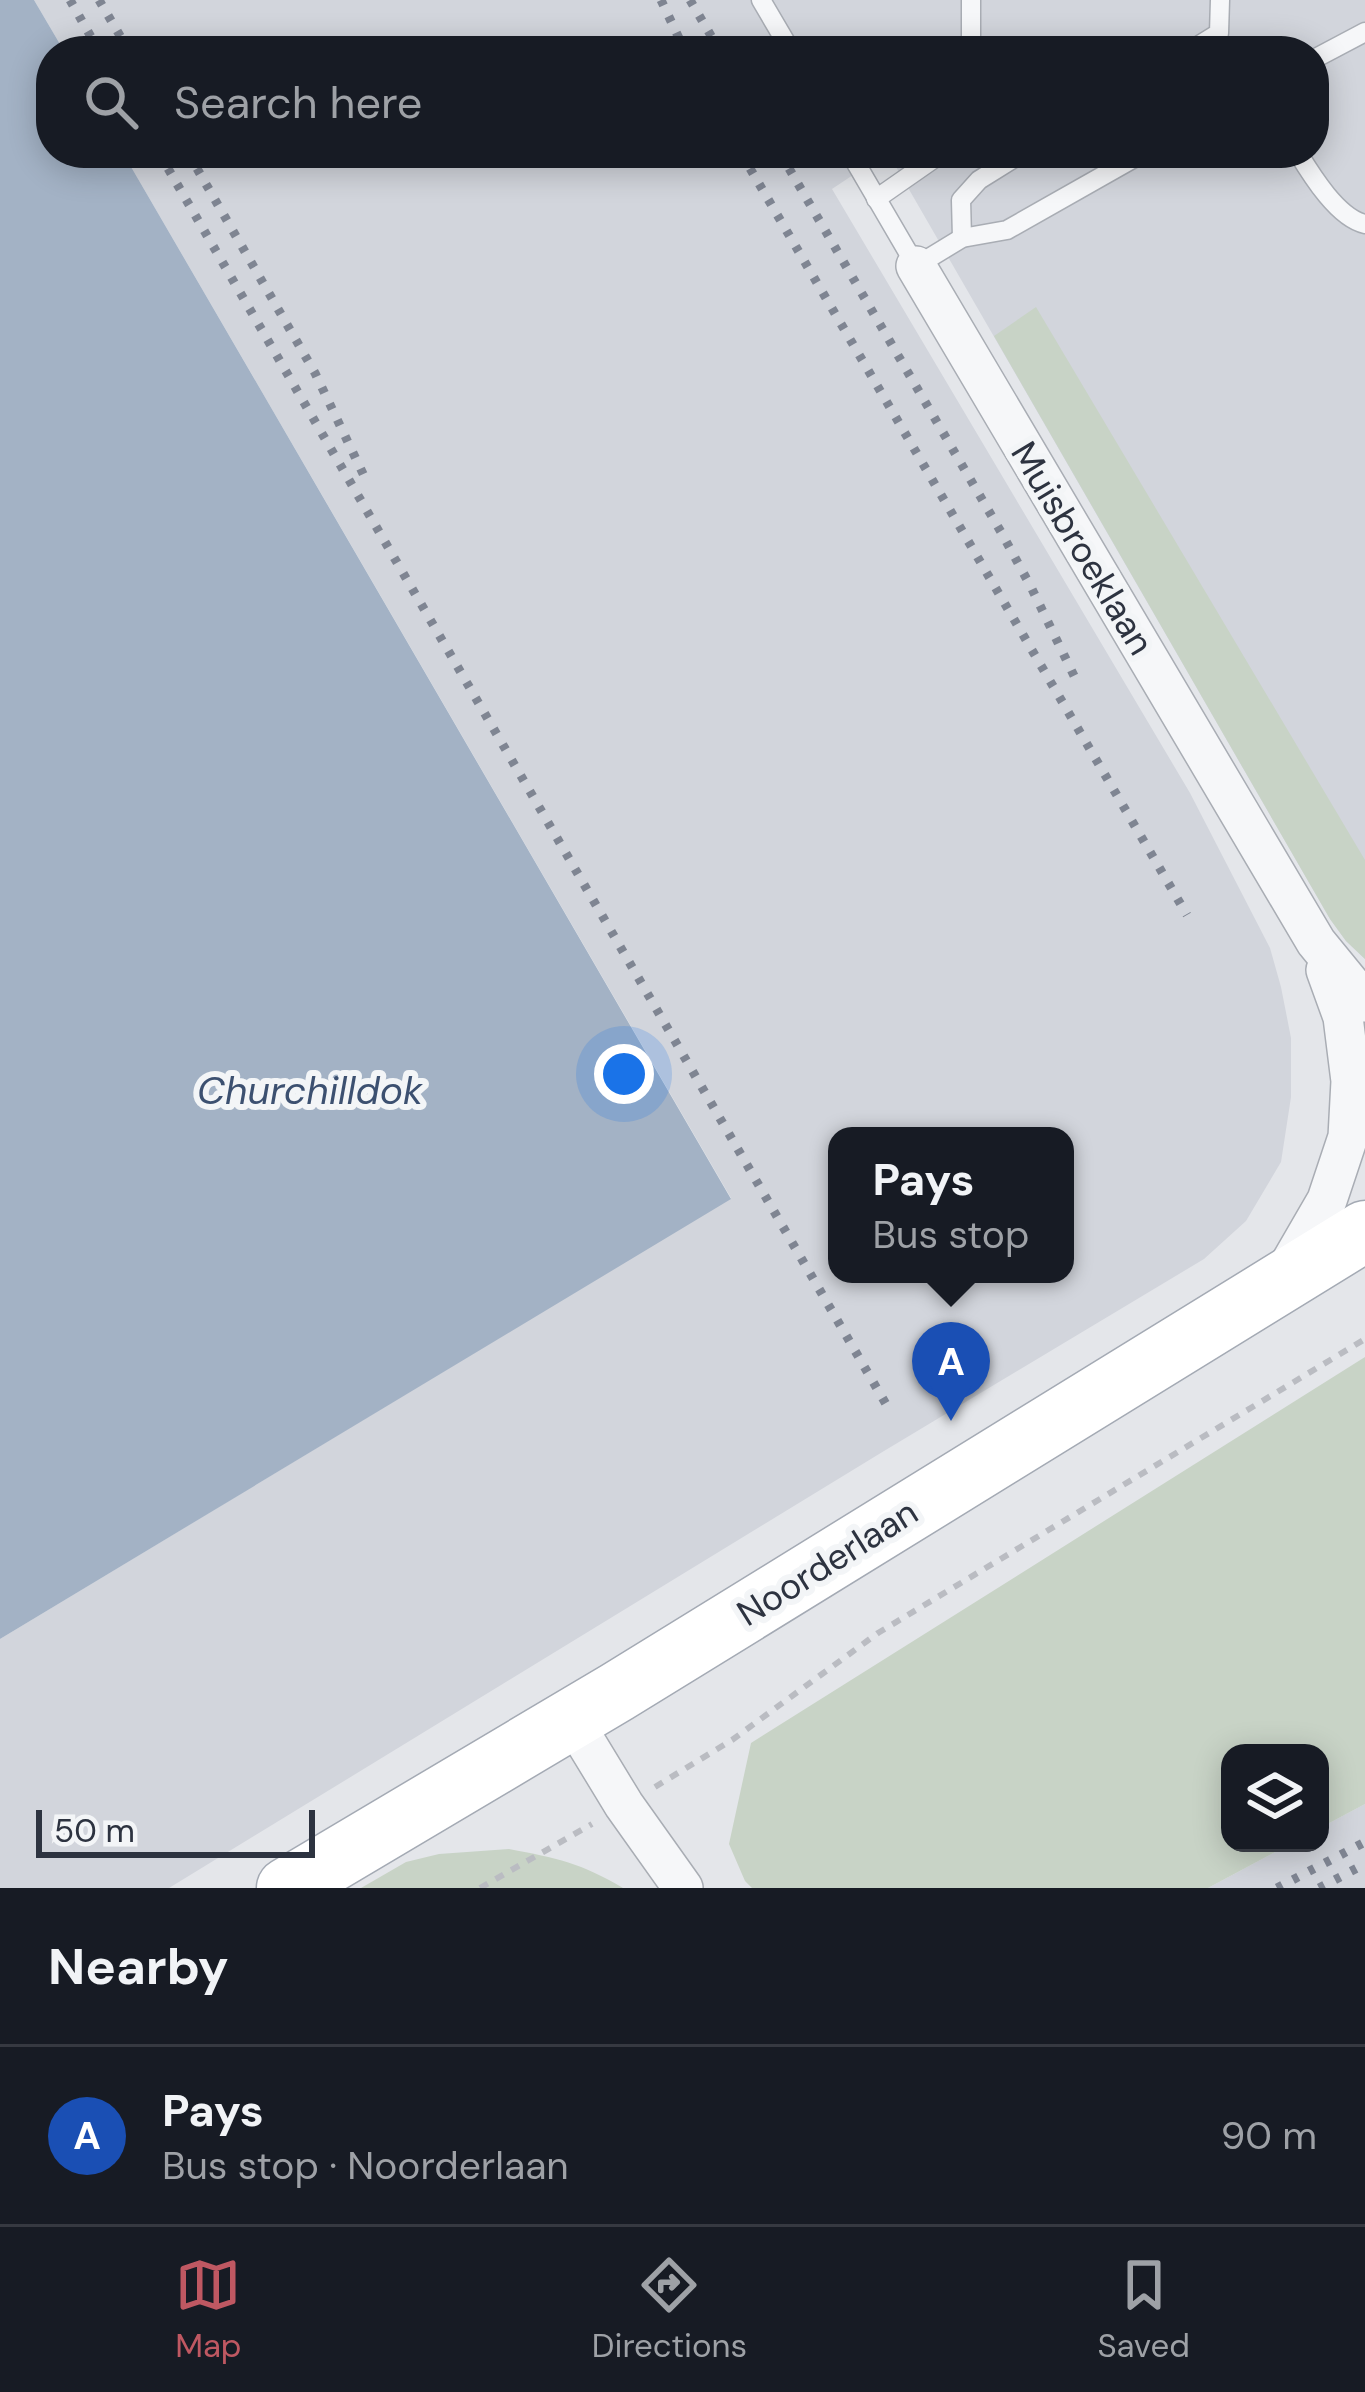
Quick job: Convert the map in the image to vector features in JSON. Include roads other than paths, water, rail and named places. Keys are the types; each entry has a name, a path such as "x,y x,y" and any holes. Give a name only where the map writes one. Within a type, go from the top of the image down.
{"main road":[{"name":"Noorderlaan","path":"287,1888 1365,1231"}],"street":[{"name":"Muisbroeklaan","path":"916,266 1316,942 1365,1003"},
{"name":"Muisbroeklaan","path":"1279,1283 1327,1201 1348,1137 1352,1081 1343,1017 1316,942"},
{"path":"571,1718 683,1888"}],"lane":[{"path":"761,0 782,36"},
{"path":"971,0 971,36"},
{"path":"1214,36 1219,33 1219,6 1239,0"},
{"path":"1329,51 1365,32"},
{"name":"Muisbroeklaan","path":"858,168 916,266"},
{"path":"876,200 921,168"},
{"path":"962,238 961,200 998,168"},
{"path":"916,266 962,238 1007,230 1117,168"},
{"path":"1307,168 1352,221 1365,224"}],"water":[{"name":"Churchilldok","path":"0,0 34,0 55,36 36,36 36,168 132,168 731,1199 0,1639"}],"railway":[{"path":"70,0 90,36"},
{"path":"99,0 120,36"},
{"path":"661,0 678,36"},
{"path":"690,0 711,36"},
{"path":"168,168 890,1411"},
{"path":"197,168 315,373 366,480"},
{"path":"750,168 1187,915"},
{"path":"789,168 1001,532 1078,684"},
{"path":"1277,1888 1365,1842"},
{"path":"1319,1888 1365,1864"}],"place":[{"name":"Pays","path":"951,1421"}]}
